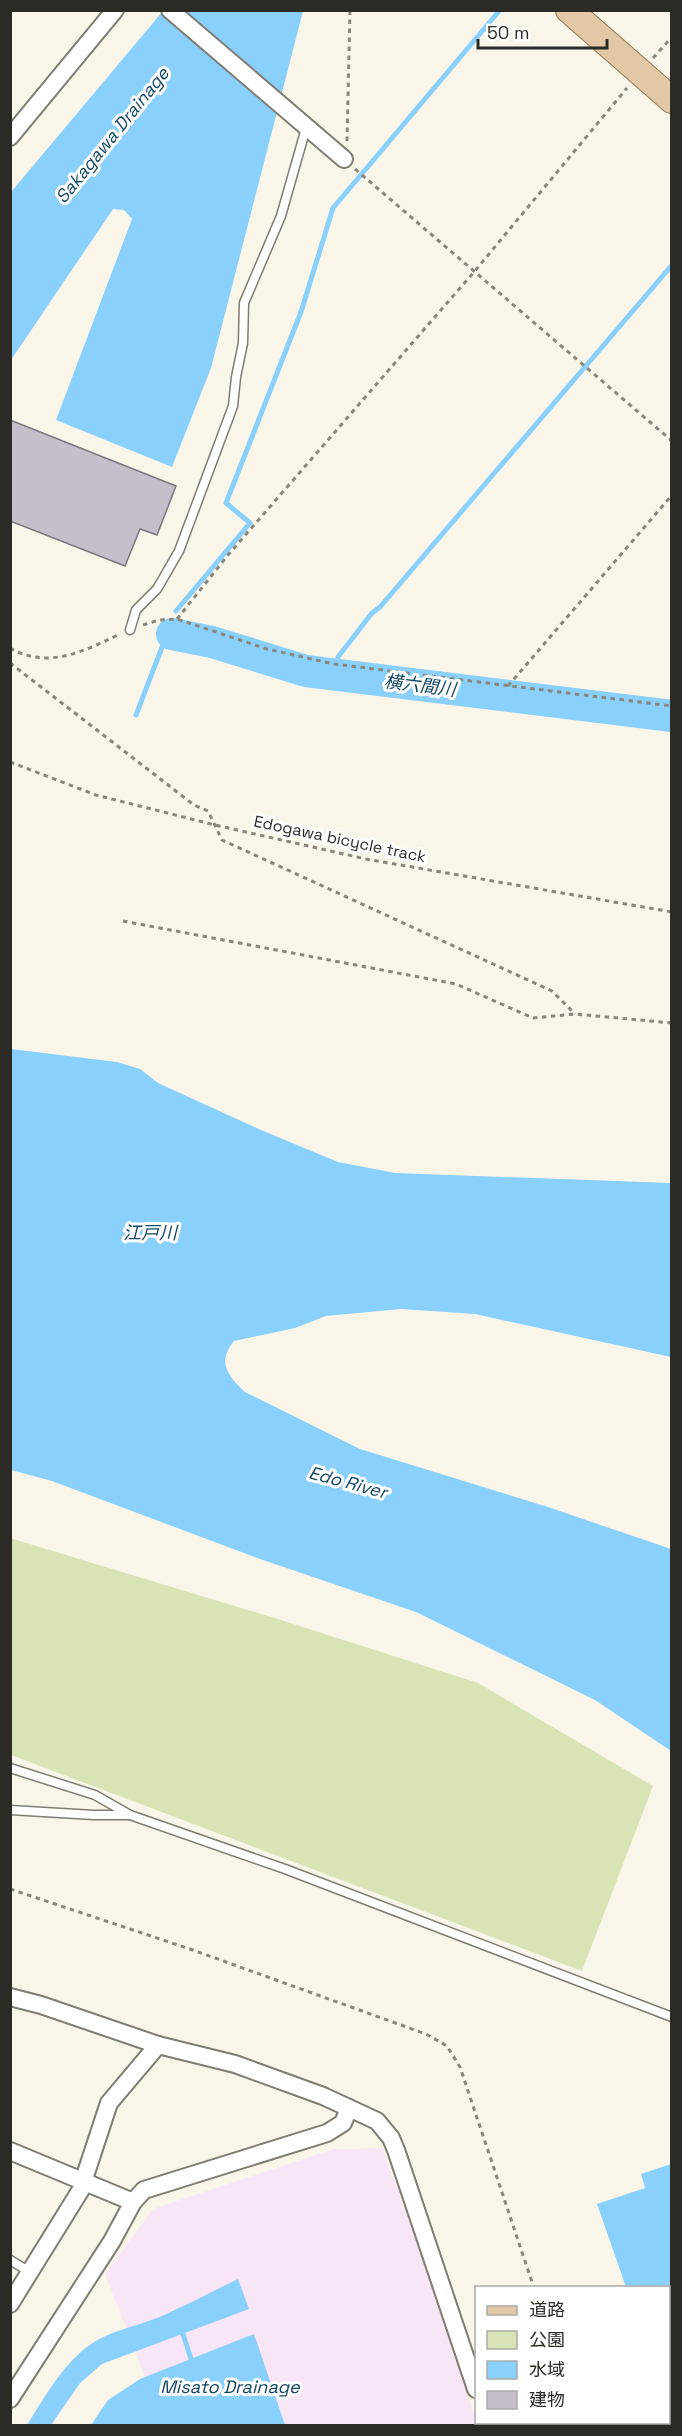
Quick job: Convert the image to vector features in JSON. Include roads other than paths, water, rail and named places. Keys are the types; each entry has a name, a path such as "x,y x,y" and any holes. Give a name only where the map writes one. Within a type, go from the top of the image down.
{"main road":[{"path":"568,10 672,100"}],"street":[{"path":"10,137 115,10"},
{"path":"170,10 344,159"},
{"path":"10,1997 41,2005 158,2045 235,2064 377,2121 393,2144 475,2383"},
{"path":"10,2304 84,2183 109,2103 158,2045"},
{"path":"10,2399 112,2241 133,2202 144,2190 337,2128 343,2123 349,2108"},
{"path":"10,2151 133,2202"}],"lane":[{"path":"130,630 136,610 157,589 179,551 233,406 243,343 244,303 281,216 303,125"},
{"path":"10,1768 96,1795 130,1815 285,1869 672,2017"},
{"path":"10,1810 130,1815"},
{"path":"10,2260 31,2273"}],"water":[{"name":"Sakagawa Drainage","path":"163,11 303,11 211,368 172,467 56,420 132,219 124,210 113,209 11,360 11,192"},
{"name":"江戸川","path":"11,1049 117,1062 140,1069 158,1083 338,1162 395,1173 671,1183 671,1357 475,1314 401,1309 326,1316 295,1328 234,1341 226,1355 225,1362 233,1380 245,1392 360,1449 548,1507 671,1549 671,1751 595,1700 416,1612 260,1559 52,1481 11,1470"},
{"path":"671,2164 672,2345 670,2346 670,2286 626,2286 597,2204 645,2188 641,2174"},
{"path":"238,2279 249,2309 102,2364 80,2383 51,2425 27,2425 58,2377 90,2345 110,2334 164,2315"},
{"name":"Misato Drainage","path":"254,2334 285,2425 91,2425 108,2400 140,2379"}],"waterway":[{"path":"176,611 250,523 226,503 301,312 333,208 500,10"},
{"path":"338,657 372,613 380,607 672,265"},
{"path":"136,715 169,629"},
{"name":"横六間川","path":"172,634 212,642 306,671 672,716"},
{"path":"181,2328 193,2365"}],"water label":[{"name":"Edo River","path":"348,1482"}]}
